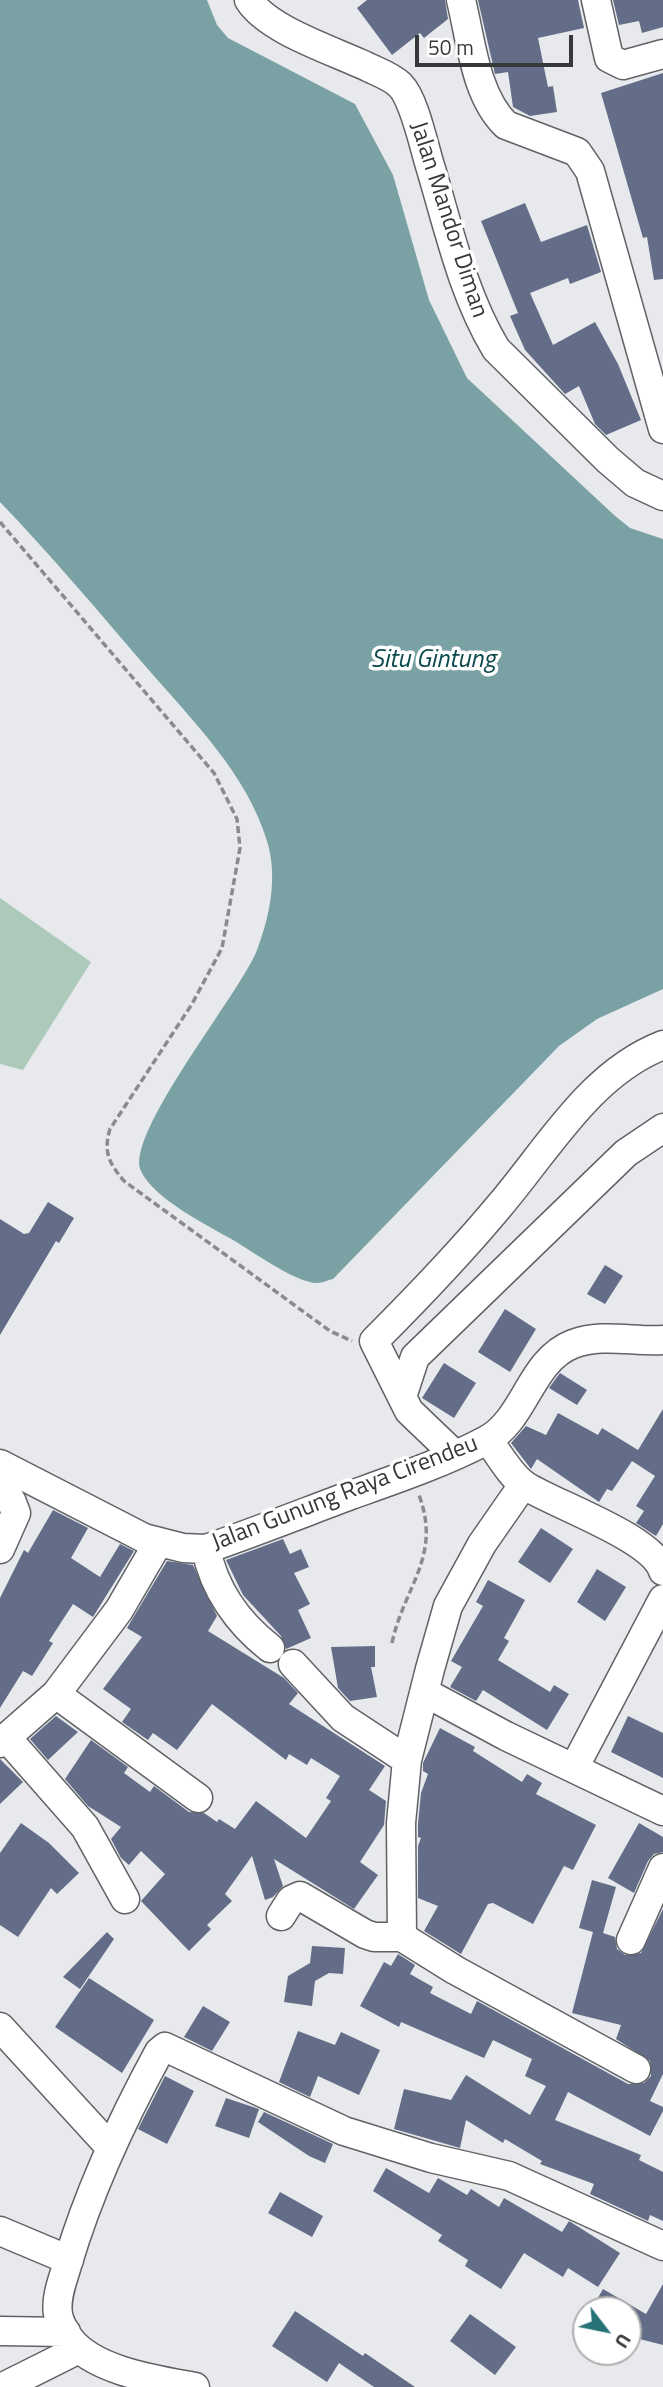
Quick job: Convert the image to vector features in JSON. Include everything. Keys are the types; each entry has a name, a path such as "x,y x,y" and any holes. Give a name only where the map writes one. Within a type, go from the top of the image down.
{"street":[{"name":"Jalan Mandor Diman","path":"249,0 257,13 269,23 337,51 401,85 414,114 460,271 483,327 496,349 608,460 635,483 663,496"},
{"path":"461,0 482,86 498,117 506,125 577,152 590,171 663,429"},
{"path":"596,0 609,58 623,65 663,54"},
{"path":"455,1455 409,1411 374,1341 500,1206 597,1087 638,1055 663,1045"},
{"path":"402,1397 415,1357 626,1153 663,1128"},
{"name":"Jalan Gunung Raya Cirendeu","path":"0,1464 158,1544 206,1549 411,1473 488,1440 503,1427 545,1365 558,1351 575,1343 599,1339 663,1340"},
{"path":"488,1440 523,1485 622,1535 652,1555 663,1571"},
{"path":"402,1937 401,1823 407,1760 448,1606 482,1544 523,1485"},
{"path":"0,1493 11,1500 16,1513 0,1549"},
{"path":"125,1899 85,1827 3,1740 56,1694 119,1610 158,1544"},
{"path":"206,1549 221,1593 243,1624 282,1656 343,1718 407,1760"},
{"path":"574,1768 663,1599"},
{"path":"426,1693 506,1737 663,1811"},
{"path":"56,1694 198,1798"},
{"path":"631,1940 663,1868"},
{"path":"281,1916 291,1900 300,1896 365,1934 374,1937 402,1937 455,1970 636,2069"},
{"path":"0,2027 116,2134"},
{"path":"72,2341 57,2313 82,2217 116,2134 159,2052 165,2048 344,2131 431,2158 509,2176 663,2246"},
{"path":"0,2231 69,2260"},
{"path":"0,2331 72,2341 113,2367 153,2380 195,2387"},
{"path":"3,2387 72,2341"}],"path":[{"path":"0,522 214,773 237,820 240,848 222,948 192,1004 110,1129 105,1146 107,1159 124,1181 330,1331 354,1342 374,1341"},
{"path":"392,1643 398,1613 420,1569 428,1539 422,1502 411,1473"}],"green space":[{"path":"0,898 91,962 23,1070 0,1064"}],"water":[{"name":"Situ Gintung","path":"0,0 207,0 217,25 228,38 355,104 393,175 429,300 467,378 614,515 630,528 663,539 663,989 597,1019 559,1046 333,1279 321,1283 309,1282 287,1273 196,1219 157,1191 141,1171 140,1153 166,1096 257,950 266,924 272,868 267,841 258,816 216,749 75,584 0,502"}],"building":[{"path":"367,0 445,0 448,19 424,38 420,33 392,55 357,8"},
{"path":"478,0 578,0 584,28 538,38 548,87 553,86 557,112 530,116 513,107 508,72 495,74"},
{"path":"613,0 663,0 663,27 642,33 639,21 619,25"},
{"path":"663,73 663,279 654,280 647,237 643,238 601,93"},
{"path":"525,203 541,242 587,225 601,272 570,284 568,278 530,293 553,345 595,322 618,364 641,420 606,435 595,424 579,386 565,394 525,350 510,316 518,313 481,221"},
{"path":"48,1202 74,1218 59,1243 56,1241 0,1335 0,1219 24,1234 29,1233"},
{"path":"605,1265 623,1276 605,1304 587,1294"},
{"path":"505,1309 536,1329 510,1372 478,1352"},
{"path":"444,1363 476,1383 454,1418 422,1398"},
{"path":"560,1373 587,1390 577,1405 549,1388"},
{"path":"663,1409 663,1524 656,1536 636,1523 644,1511 636,1506 655,1476 632,1461 612,1491 607,1489 599,1502 537,1459 531,1469 511,1443 526,1426 546,1435 558,1413 598,1435 602,1428 638,1450"},
{"path":"53,1510 88,1528 71,1558 100,1577 120,1544 134,1551 93,1617 73,1604 49,1641 53,1643 32,1676 23,1671 0,1708 0,1598 24,1550 28,1553"},
{"path":"541,1528 573,1549 550,1583 518,1562"},
{"path":"283,1539 290,1554 301,1549 309,1567 294,1573 310,1604 298,1610 311,1638 286,1649 281,1636 243,1595 226,1560"},
{"path":"167,1561 193,1565 217,1616 208,1631 284,1678 298,1693 289,1704 385,1766 369,1790 386,1801 384,1825 360,1862 378,1875 354,1909 274,1859 283,1886 273,1897 265,1900 252,1856 225,1894 232,1901 207,1925 211,1929 189,1951 141,1901 165,1874 141,1851 129,1865 121,1858 111,1839 121,1827 88,1806 65,1779 91,1740 128,1767 124,1773 150,1792 154,1786 189,1812 204,1813 235,1829 256,1801 306,1838 331,1801 326,1798 340,1776 311,1758 307,1765 289,1754 286,1760 212,1704 177,1750 153,1733 148,1740 122,1722 131,1709 103,1689 142,1637 127,1628"},
{"path":"597,1569 626,1587 605,1621 577,1602"},
{"path":"488,1580 525,1600 504,1638 509,1641 498,1660 550,1692 554,1685 569,1694 547,1730 483,1690 476,1701 450,1687 462,1667 451,1661 483,1606 476,1602"},
{"path":"375,1646 375,1667 371,1667 377,1697 350,1701 338,1688 331,1647"},
{"path":"56,1716 78,1732 48,1760 30,1739"},
{"path":"628,1716 663,1733 663,1778 611,1752"},
{"path":"440,1728 475,1747 473,1751 522,1782 527,1774 542,1783 536,1794 596,1825 573,1870 564,1866 533,1924 493,1903 488,1904 461,1954 424,1931 438,1906 418,1898 418,1846 421,1838 418,1837 418,1824 421,1793 428,1774 423,1771 423,1763"},
{"path":"0,1759 23,1782 0,1804"},
{"path":"21,1823 49,1843 79,1873 57,1894 51,1888 18,1937 0,1925 0,1853"},
{"path":"639,1823 663,1837 663,1852 654,1854 648,1861 634,1893 608,1878"},
{"path":"592,1880 616,1887 603,1933 615,1937 617,1949 625,1955 641,1953 663,1909 663,2074 650,2101 663,2107 663,2111 650,2136 568,2092 555,2120 641,2155 639,2160 663,2172 663,2221 650,2215 648,2221 590,2194 594,2184 540,2164 542,2161 505,2139 503,2143 466,2120 460,2148 394,2129 404,2089 451,2100 466,2075 530,2115 546,2086 525,2076 532,2059 493,2040 484,2058 401,2022 399,2027 360,2006 384,1962 391,1966 398,1954 415,1965 410,1974 433,1987 430,1993 471,2014 477,2001 628,2084 644,2083 651,2076 650,2061 616,2039 621,2025 572,2013 593,1932 579,1928"},
{"path":"107,1932 114,1939 80,1989 63,1977"},
{"path":"312,1946 345,1948 343,1974 329,1973 315,1981 312,2006 284,2002 288,1976 310,1963"},
{"path":"89,1978 154,2020 122,2073 55,2027"},
{"path":"203,2006 230,2022 212,2051 184,2037"},
{"path":"298,2031 335,2045 341,2032 380,2050 359,2095 318,2076 310,2097 279,2082"},
{"path":"165,2076 194,2091 167,2144 138,2129"},
{"path":"226,2098 259,2109 249,2138 215,2126"},
{"path":"264,2112 333,2144 325,2163 309,2156 258,2122"},
{"path":"386,2168 429,2193 438,2178 467,2195 471,2189 499,2207 504,2198 562,2232 569,2221 620,2253 598,2287 568,2268 563,2277 524,2253 501,2289 465,2266 468,2260 438,2241 442,2235 373,2191"},
{"path":"280,2192 323,2216 312,2237 268,2213"},
{"path":"663,2284 663,2345 642,2340 642,2312 646,2314"},
{"path":"603,2289 615,2296 599,2296"},
{"path":"295,2311 415,2387 374,2387 339,2363 327,2382 272,2346"},
{"path":"470,2314 516,2347 495,2375 450,2341"}]}
